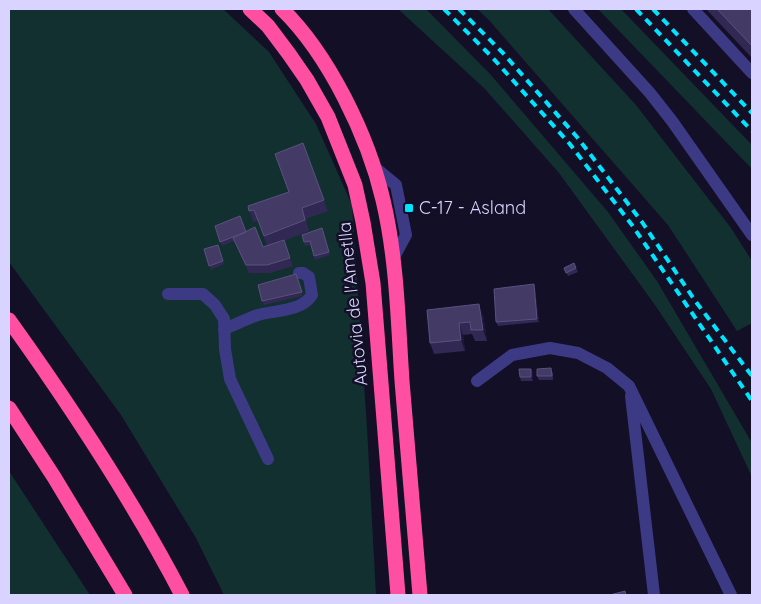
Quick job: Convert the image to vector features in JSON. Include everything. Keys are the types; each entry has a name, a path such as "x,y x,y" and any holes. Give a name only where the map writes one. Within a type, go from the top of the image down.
{"highway":[{"name":"Autovia de l'Ametlla","path":"250,9 278,40 307,80 328,117 355,185 364,222 373,283 398,595"},
{"path":"282,9 293,20 322,60 355,121 373,166 383,200 393,259 420,595"},
{"path":"9,320 95,446 182,595"},
{"path":"9,408 54,477 124,595"}],"street":[{"path":"574,9 617,54 661,107 752,235"},
{"path":"693,9 752,73"},
{"path":"224,329 257,316 299,306 308,301 312,295 308,277 300,273"},
{"path":"168,294 204,294 224,318 230,379 268,459"},
{"path":"477,380 512,355 550,348 578,353 607,368 629,386 731,595"},
{"path":"629,386 654,595"}],"green space":[{"path":"9,9 223,9 269,52 316,124 352,205 376,595 224,595 196,538 121,415 9,262"},
{"path":"398,9 426,9 491,75 608,212 657,281 752,443 752,477 711,389 655,305 559,173 485,89"},
{"path":"477,9 548,9 636,105 731,228 752,261 752,323 737,331 668,225 488,19"},
{"path":"598,9 621,9 752,145 752,169"},
{"path":"9,471 90,595 9,595"}],"building":[{"path":"717,9 752,9 752,46"},
{"path":"303,143 324,200 302,208 305,220 264,236 254,210 249,211 248,206 289,192 275,154"},
{"path":"240,216 246,232 220,242 215,226"},
{"path":"255,227 263,247 284,240 290,258 267,265 246,265 233,238"},
{"path":"322,228 329,252 314,256 310,241 304,242 302,235"},
{"path":"218,245 223,261 209,266 204,249"},
{"path":"574,263 576,268 566,273 564,268"},
{"path":"296,274 302,292 262,301 258,285"},
{"path":"534,284 537,319 496,322 494,289"},
{"path":"479,304 483,330 471,330 470,322 459,323 461,340 430,343 427,310"},
{"path":"551,368 552,376 537,376 537,369"},
{"path":"519,369 531,369 531,377 520,377"},
{"path":"625,591 626,595 610,595"}],"railway":[{"path":"444,9 492,57 569,143 632,225 752,401"},
{"path":"459,9 503,53 577,137 642,222 696,302 752,376"},
{"path":"636,9 752,131"},
{"path":"653,9 752,113"}],"place":[{"name":"C-17 - Asland","path":"409,208"}]}
